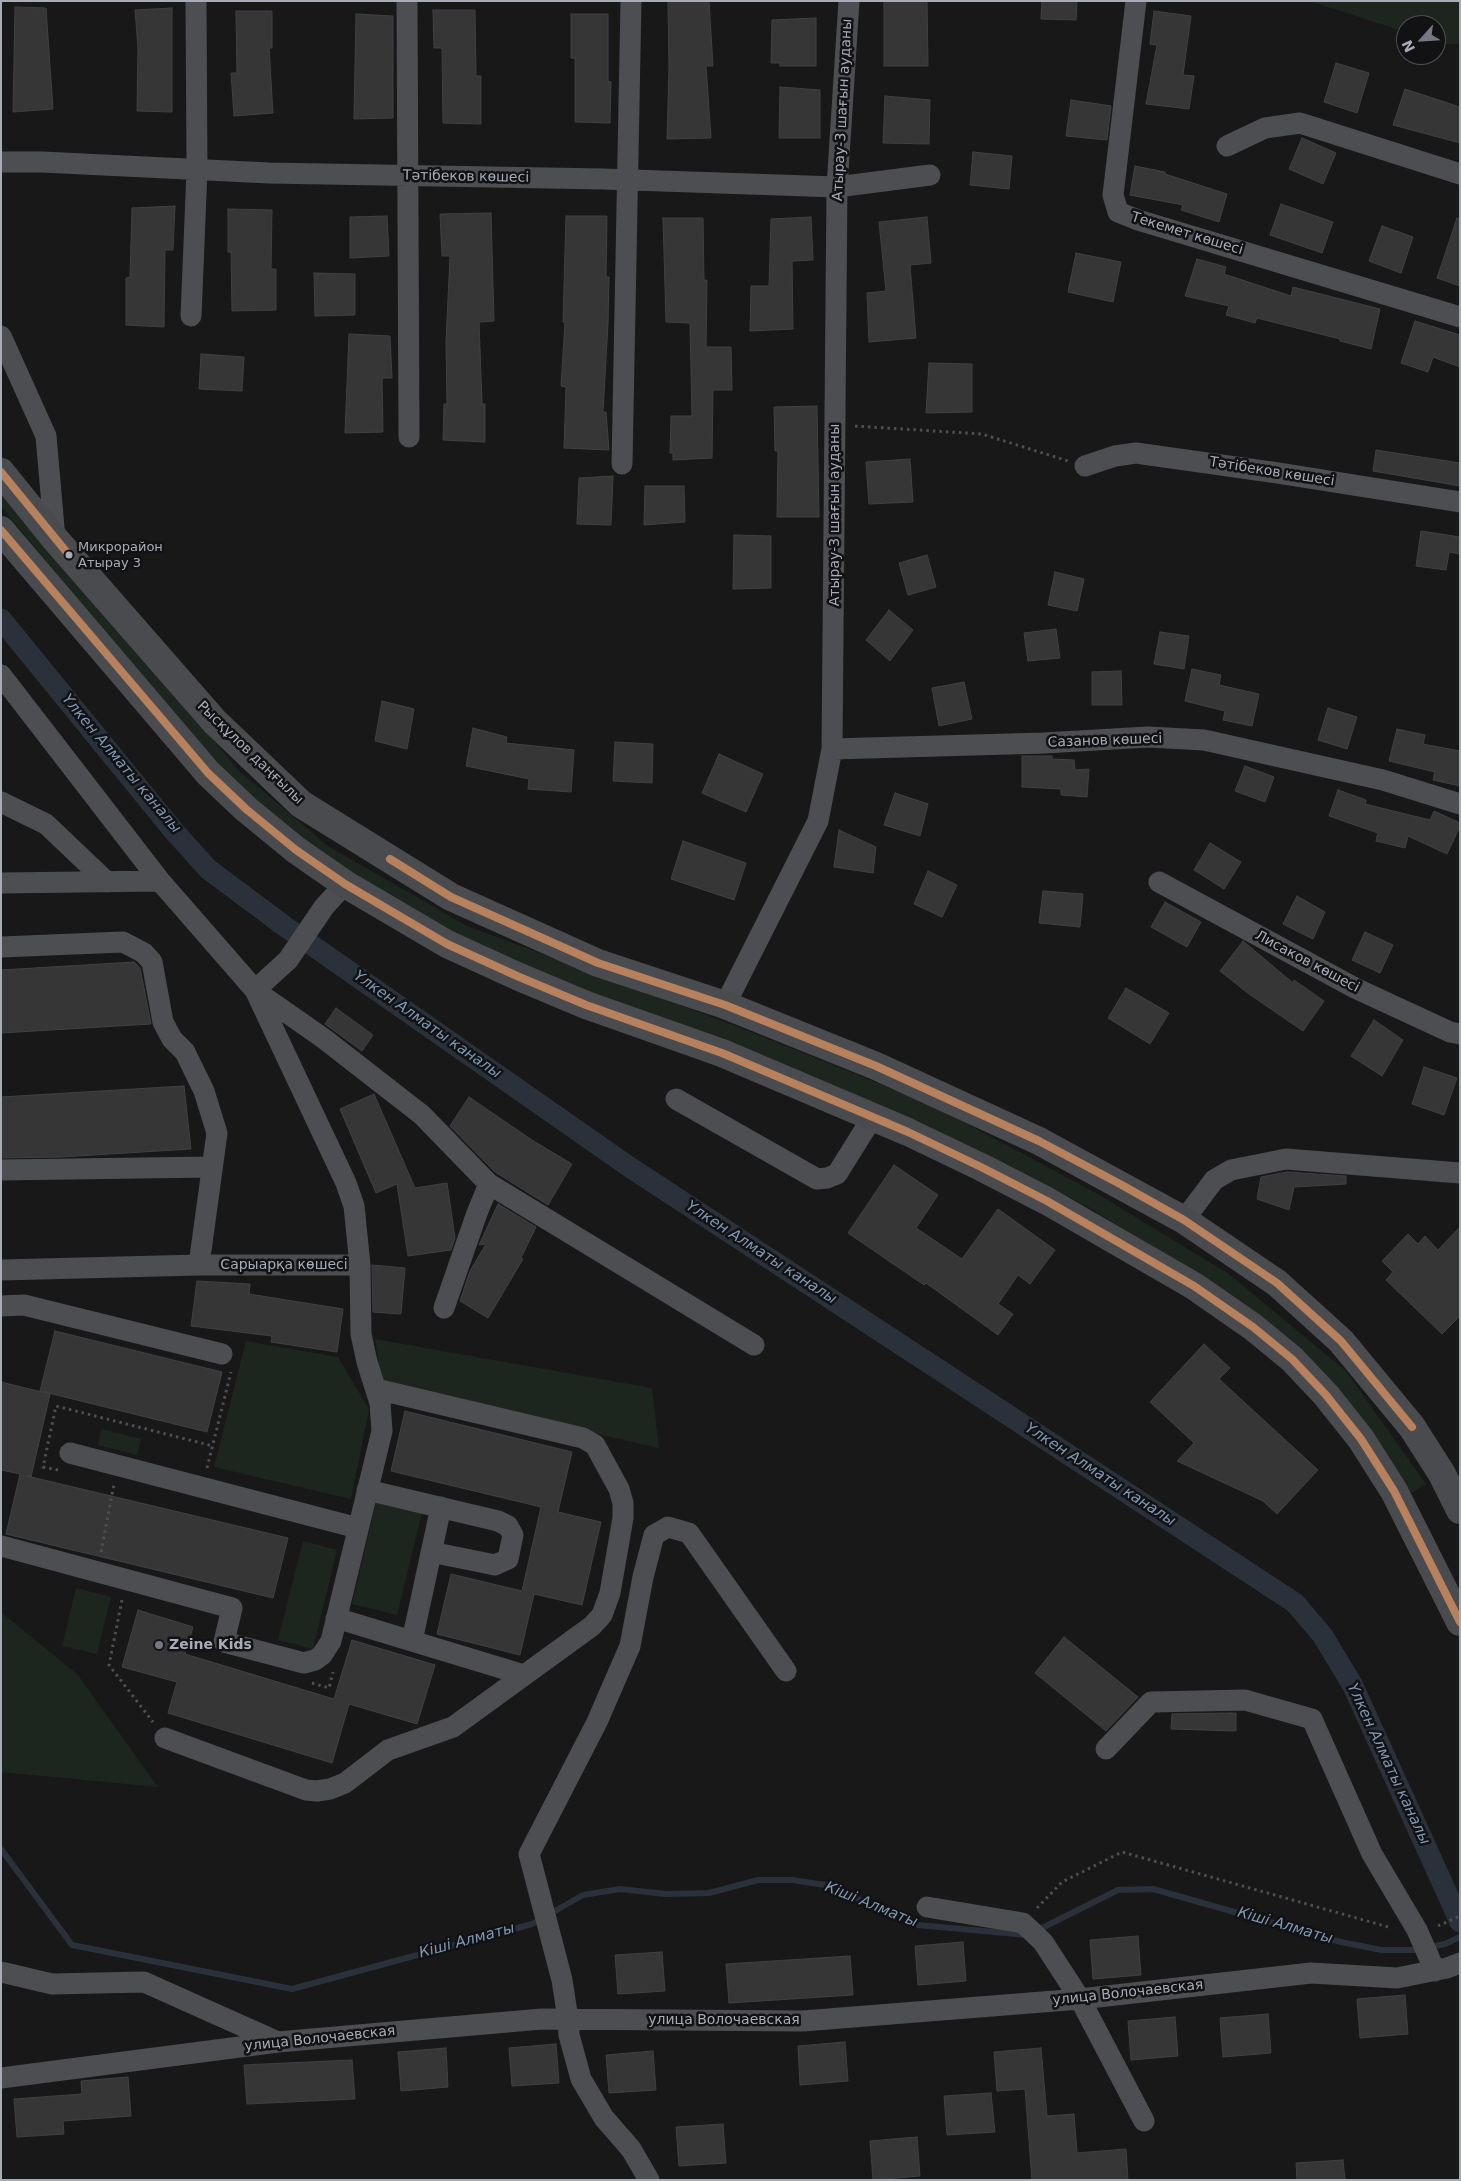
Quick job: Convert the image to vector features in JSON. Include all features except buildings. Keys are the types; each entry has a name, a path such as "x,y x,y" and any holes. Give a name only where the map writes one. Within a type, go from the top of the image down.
{"main road":[{"name":"Рысқұлов даңғылы","path":"1,472 55,539 214,722 301,804 451,897 598,963 724,1005 876,1066 1039,1141 1184,1220 1277,1284 1341,1340 1412,1427 1442,1474 1460,1510"},
{"path":"1,530 208,773 246,809 296,850 345,884 446,944 517,976 586,1005 722,1052 908,1132 989,1171 1047,1201 1194,1286 1252,1326 1292,1359 1326,1395 1355,1432 1390,1484 1460,1622"}],"street":[{"path":"191,316 197,170 196,1"},
{"path":"407,1 409,437"},
{"path":"622,464 631,1"},
{"name":"Атырау-3 шағын ауданы","path":"724,1005 818,821 832,749 837,187 849,1"},
{"name":"Текемет көшесі","path":"1136,1 1113,195 1118,212 1138,220 1460,317"},
{"path":"1227,146 1265,128 1300,123 1460,174"},
{"name":"Тәтібеков көшесі","path":"1,162 42,162 197,170 837,187 930,175"},
{"path":"1,336 46,436 55,539"},
{"name":"Тәтібеков көшесі","path":"1085,466 1114,456 1136,452 1460,502"},
{"path":"1,674 160,881 255,990 323,1038 422,1114 489,1184 754,1345"},
{"name":"Сазанов көшесі","path":"832,749 1034,743 1148,737 1204,740 1383,780 1460,804"},
{"path":"1,802 46,824 107,882"},
{"path":"1,883 160,881"},
{"name":"Лисаков көшесі","path":"1159,882 1354,988 1450,1032 1460,1034"},
{"path":"255,990 288,960 324,907 345,884"},
{"path":"1,947 123,942 144,953 152,962 163,1022 172,1038 185,1052 204,1091 217,1133 199,1265"},
{"name":"Сарыарқа көшесі","path":"1,1270 199,1265 360,1265 354,1206 346,1183 255,990"},
{"path":"676,1099 817,1179 837,1174 872,1118"},
{"path":"1184,1220 1214,1180 1231,1170 1286,1159 1460,1173"},
{"path":"1,1170 212,1167"},
{"path":"444,1308 489,1184"},
{"path":"1,1546 232,1608 224,1642 304,1663 315,1660 322,1655 330,1641 382,1431 382,1414 363,1350 360,1265"},
{"path":"1,1306 24,1305 222,1354"},
{"path":"165,1738 306,1790 330,1789 345,1783 388,1750 453,1727 592,1626 602,1615 607,1604 623,1518 623,1503 619,1489 595,1445 583,1438 376,1389"},
{"path":"65,1462 113,1478 202,1488 358,1528"},
{"path":"367,1490 504,1523 512,1530 512,1547 508,1559 495,1565 431,1552"},
{"path":"412,1641 441,1507"},
{"path":"649,2180 631,2150 604,2118 581,2078 568,2035 568,2019 562,1980 529,1854 597,1722 630,1646 643,1577 654,1535 668,1527 689,1533 786,1671"},
{"path":"336,1618 524,1675"},
{"path":"1106,1749 1151,1702 1245,1700 1312,1719 1372,1854 1419,1935 1443,1966"},
{"path":"927,1907 1024,1923 1043,1942 1080,1999 1144,2121"},
{"name":"улица Волочаевская","path":"1,2078 278,2042 542,2019 803,2021 1080,1999 1311,1973 1397,1978 1443,1966"},
{"name":"улица Волочаевская","path":"1,1972 52,1984 144,1982 278,2042"}],"path":[{"path":"836,425 982,434 1085,466"},
{"path":"202,1488 232,1365 222,1354"},
{"path":"65,1462 43,1467 56,1406 213,1446"},
{"path":"98,1572 113,1478"},
{"path":"126,1580 109,1665 165,1738"},
{"path":"1024,1923 1062,1882 1122,1852 1419,1935 1460,1916"}],"shaded area":[{"path":"1309,1 1460,1 1460,44 1446,44 1446,15 1396,15 1396,29"},
{"path":"1,482 238,770 328,846 467,926 736,1026 930,1104 1096,1193 1229,1274 1346,1371 1426,1484 1410,1494 1224,1293 1090,1208 924,1124 461,942 320,857 225,779 1,506"},
{"path":"375,1339 652,1388 659,1448 382,1385"},
{"path":"246,1341 338,1357 369,1409 351,1499 214,1467"},
{"path":"101,1429 141,1439 137,1455 98,1445"},
{"path":"376,1503 422,1513 397,1615 352,1604"},
{"path":"303,1541 337,1550 313,1649 278,1640"},
{"path":"76,1588 111,1597 97,1654 62,1646"},
{"path":"1,1612 78,1675 158,1787 1,1772"}],"waterway":[{"name":"Үлкен Алматы каналы","path":"1,619 173,830 208,869 283,925 628,1166 1295,1603 1323,1636 1353,1686 1460,1922"},
{"name":"Кіші Алматы","path":"1,1849 72,1945 292,1989 532,1924 583,1895 620,1889 666,1894 709,1893 758,1880 792,1880 825,1885 918,1925 1027,1935"},
{"name":"Кіші Алматы","path":"1036,1931 1118,1890 1153,1889 1341,1942 1381,1950 1413,1950 1445,1944 1460,1937"}],"transit line":[{"path":"1,472 69,555"},
{"path":"1,530 208,773 246,809 296,850 345,884 447,944 517,976 586,1005 722,1053 908,1132 981,1167 1047,1201 1194,1286 1253,1327 1292,1359 1326,1395 1361,1439 1394,1491 1460,1622"},
{"path":"390,859 451,897 598,963 725,1005 876,1066 1039,1141 1120,1184 1184,1220 1277,1283 1341,1341 1412,1427"}],"place":[{"name":"Микрорайон Атырау 3","path":"69,555"},
{"name":"Zeine Kids","path":"159,1645"}]}
